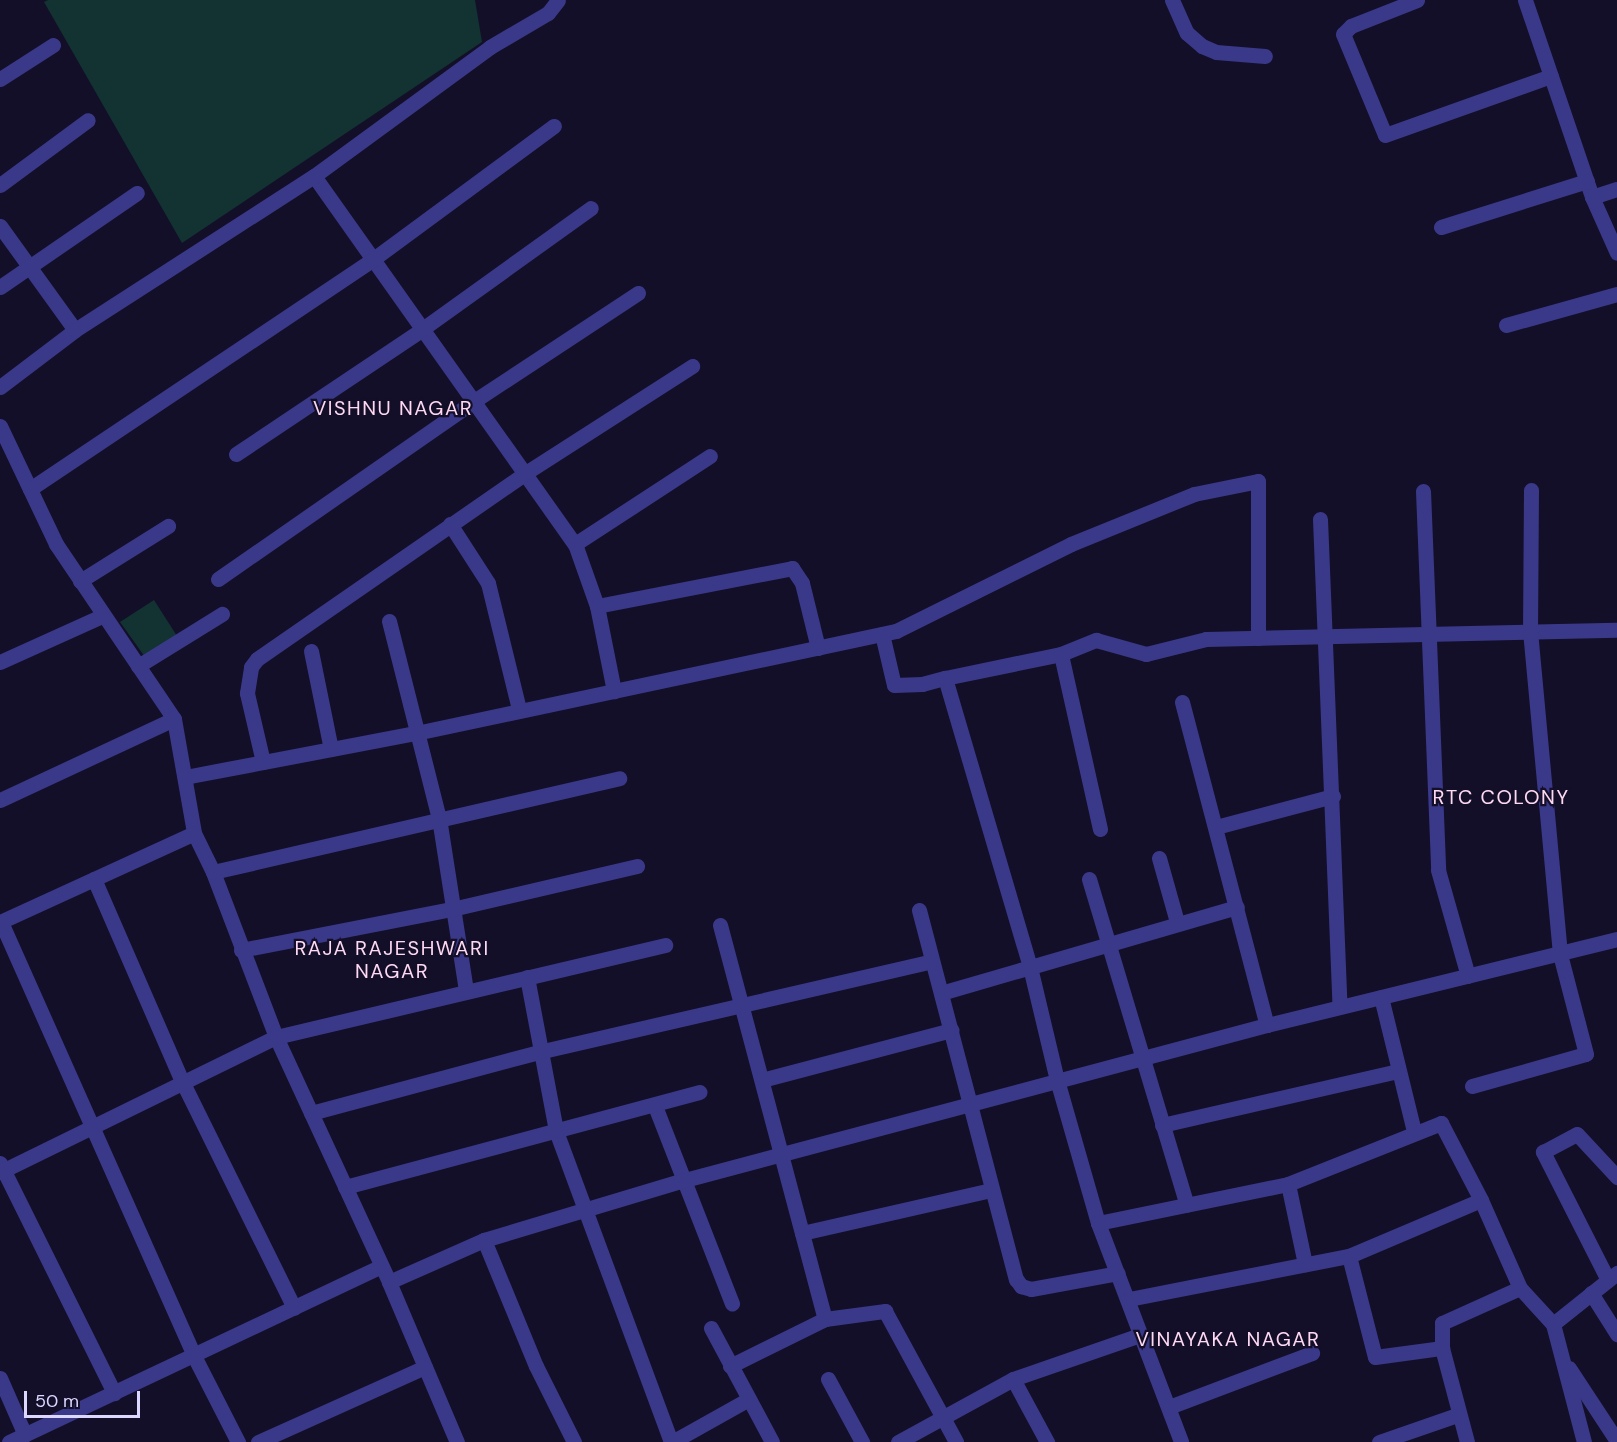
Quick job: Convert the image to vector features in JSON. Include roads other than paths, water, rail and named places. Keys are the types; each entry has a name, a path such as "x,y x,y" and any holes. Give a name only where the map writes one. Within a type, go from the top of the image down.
{"street":[{"path":"0,387 75,330 314,176 490,47 548,14 558,0"},
{"path":"1172,0 1187,33 1202,46 1216,52 1265,56"},
{"path":"1417,0 1351,26 1343,34 1385,135 1551,76"},
{"path":"1525,0 1592,197 1617,253"},
{"path":"0,79 53,45"},
{"path":"0,185 88,120"},
{"path":"30,489 372,260 554,126"},
{"path":"314,176 471,403 575,544 597,606 614,691"},
{"path":"1441,227 1587,181"},
{"path":"1592,197 1617,189"},
{"path":"0,287 137,193"},
{"path":"236,454 421,330 591,208"},
{"path":"0,226 75,330"},
{"path":"218,579 471,403 638,293"},
{"path":"1506,325 1617,294"},
{"path":"263,762 247,693 251,668 257,659 524,474 692,366"},
{"path":"0,426 56,544 102,616 174,719 194,833 213,872 276,1037 382,1266 457,1442"},
{"path":"575,544 710,456"},
{"path":"185,777 416,733 896,631 1081,540 1194,494 1258,481 1258,638"},
{"path":"1472,1086 1586,1054 1560,954 1530,633 1531,490"},
{"path":"1423,491 1438,870 1468,976"},
{"path":"1320,519 1340,1007"},
{"path":"450,524 489,584 519,710"},
{"path":"80,580 168,526"},
{"path":"597,606 792,568 802,583 818,648"},
{"path":"138,666 222,614"},
{"path":"0,662 102,616"},
{"path":"389,621 439,818 466,992"},
{"path":"882,634 894,685 922,684 1061,654 1096,640 1146,654 1206,639 1617,630"},
{"path":"311,651 331,749"},
{"path":"1061,654 1100,829"},
{"path":"945,678 1030,967 1057,1080 1098,1224 1129,1299 1140,1335 1181,1442"},
{"path":"1182,702 1238,907 1267,1025"},
{"path":"0,800 174,719"},
{"path":"213,872 619,778"},
{"path":"1216,827 1333,796"},
{"path":"194,833 1,922 194,1356 238,1442"},
{"path":"1159,858 1177,922"},
{"path":"242,950 452,909 638,866"},
{"path":"93,879 182,1081 294,1308"},
{"path":"1089,879 1145,1058 1186,1205"},
{"path":"941,993 1108,945 1177,922 1238,907"},
{"path":"919,910 992,1190 1021,1286 1031,1289 1118,1273"},
{"path":"720,925 825,1319"},
{"path":"389,1282 484,1240 586,1211 681,1180 1267,1025 1617,939"},
{"path":"114,1393 1,1168 276,1037 664,945"},
{"path":"311,1113 543,1051 932,961"},
{"path":"527,977 543,1051 556,1131 672,1442 748,1399"},
{"path":"1381,997 1414,1131"},
{"path":"762,1080 951,1030"},
{"path":"1162,1125 1398,1071"},
{"path":"345,1186 655,1106 700,1092"},
{"path":"655,1106 681,1180 732,1303"},
{"path":"1098,1224 1288,1184 1414,1131 1441,1123 1481,1200 1520,1288 1553,1324 1584,1442"},
{"path":"1553,1324 1612,1277 1543,1152 1577,1134 1617,1177"},
{"path":"1288,1184 1305,1264"},
{"path":"802,1233 992,1190"},
{"path":"1129,1299 1349,1256 1481,1200"},
{"path":"484,1240 574,1442"},
{"path":"1349,1256 1375,1357 1442,1348"},
{"path":"9,1442 382,1266"},
{"path":"1467,1442 1457,1415 1442,1348 1442,1323 1520,1288"},
{"path":"1591,1293 1617,1334"},
{"path":"730,1366 825,1319 885,1311 956,1442"},
{"path":"711,1328 772,1442"},
{"path":"898,1442 1013,1379 1140,1335"},
{"path":"1169,1407 1312,1353"},
{"path":"1562,1358 1617,1441"},
{"path":"258,1442 425,1366"},
{"path":"0,1378 25,1435"},
{"path":"828,1379 862,1442"},
{"path":"1013,1379 1047,1442"},
{"path":"1379,1442 1457,1415"}],"district":[{"name":"VISHNU NAGAR","path":"393,408"},
{"name":"RTC COLONY","path":"1501,797"},
{"name":"RAJA RAJESHWARI NAGAR","path":"392,960"},
{"name":"VINAYAKA NAGAR","path":"1228,1339"}]}
